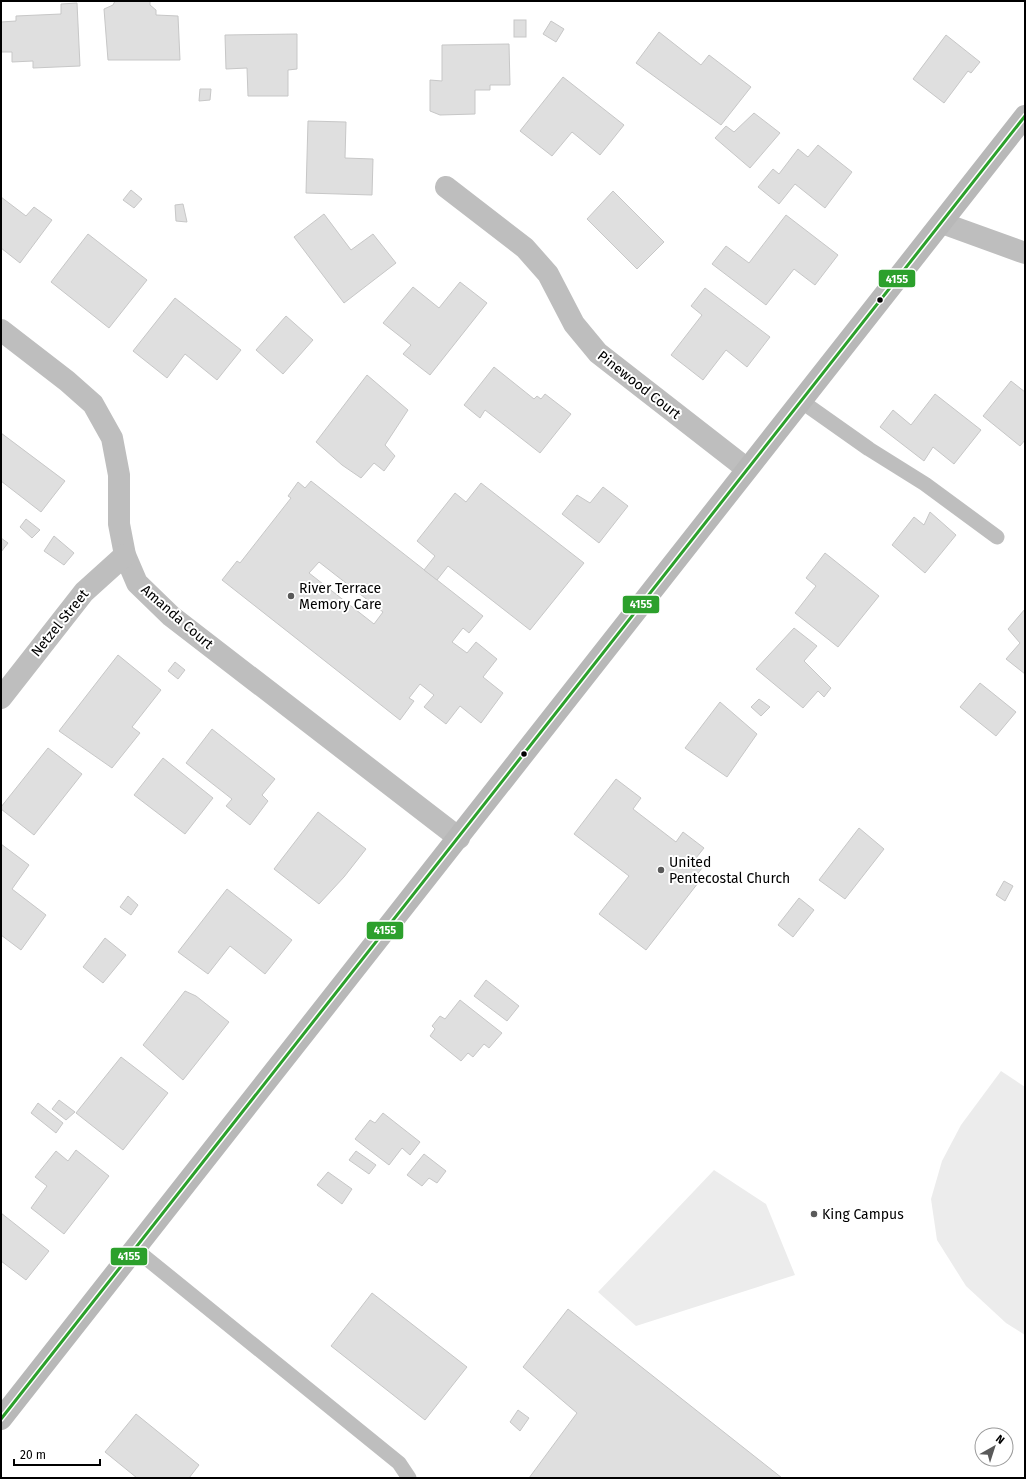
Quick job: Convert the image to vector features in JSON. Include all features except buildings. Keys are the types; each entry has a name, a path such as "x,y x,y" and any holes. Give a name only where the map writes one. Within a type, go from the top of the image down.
{"main road":[{"path":"1,1419 1025,116"}],"street":[{"name":"Pinewood Court","path":"446,187 525,248 548,274 574,324 598,353 747,469"},
{"path":"942,223 1025,253"},
{"name":"Amanda Court","path":"1,330 67,381 93,404 112,438 119,475 120,524 125,555 137,583 170,616 459,838"},
{"name":"Netzel Street","path":"1,698 84,592 125,555"}],"lane":[{"path":"801,401 869,449 925,484 997,537"},
{"path":"135,1249 399,1463 409,1478"}],"shaded area":[{"path":"1001,1071 1025,1087 1025,1335 1006,1323 966,1286 937,1240 931,1199 942,1161 961,1125"},
{"path":"714,1170 766,1204 795,1275 636,1326 598,1292"}],"transit line":[{"name":"4155","path":"1,1419 1025,116"}],"place":[{"name":"River Terrace Memory Care","path":"291,596"},
{"name":"United Pentecostal Church","path":"661,870"},
{"name":"King Campus","path":"814,1214"}]}
